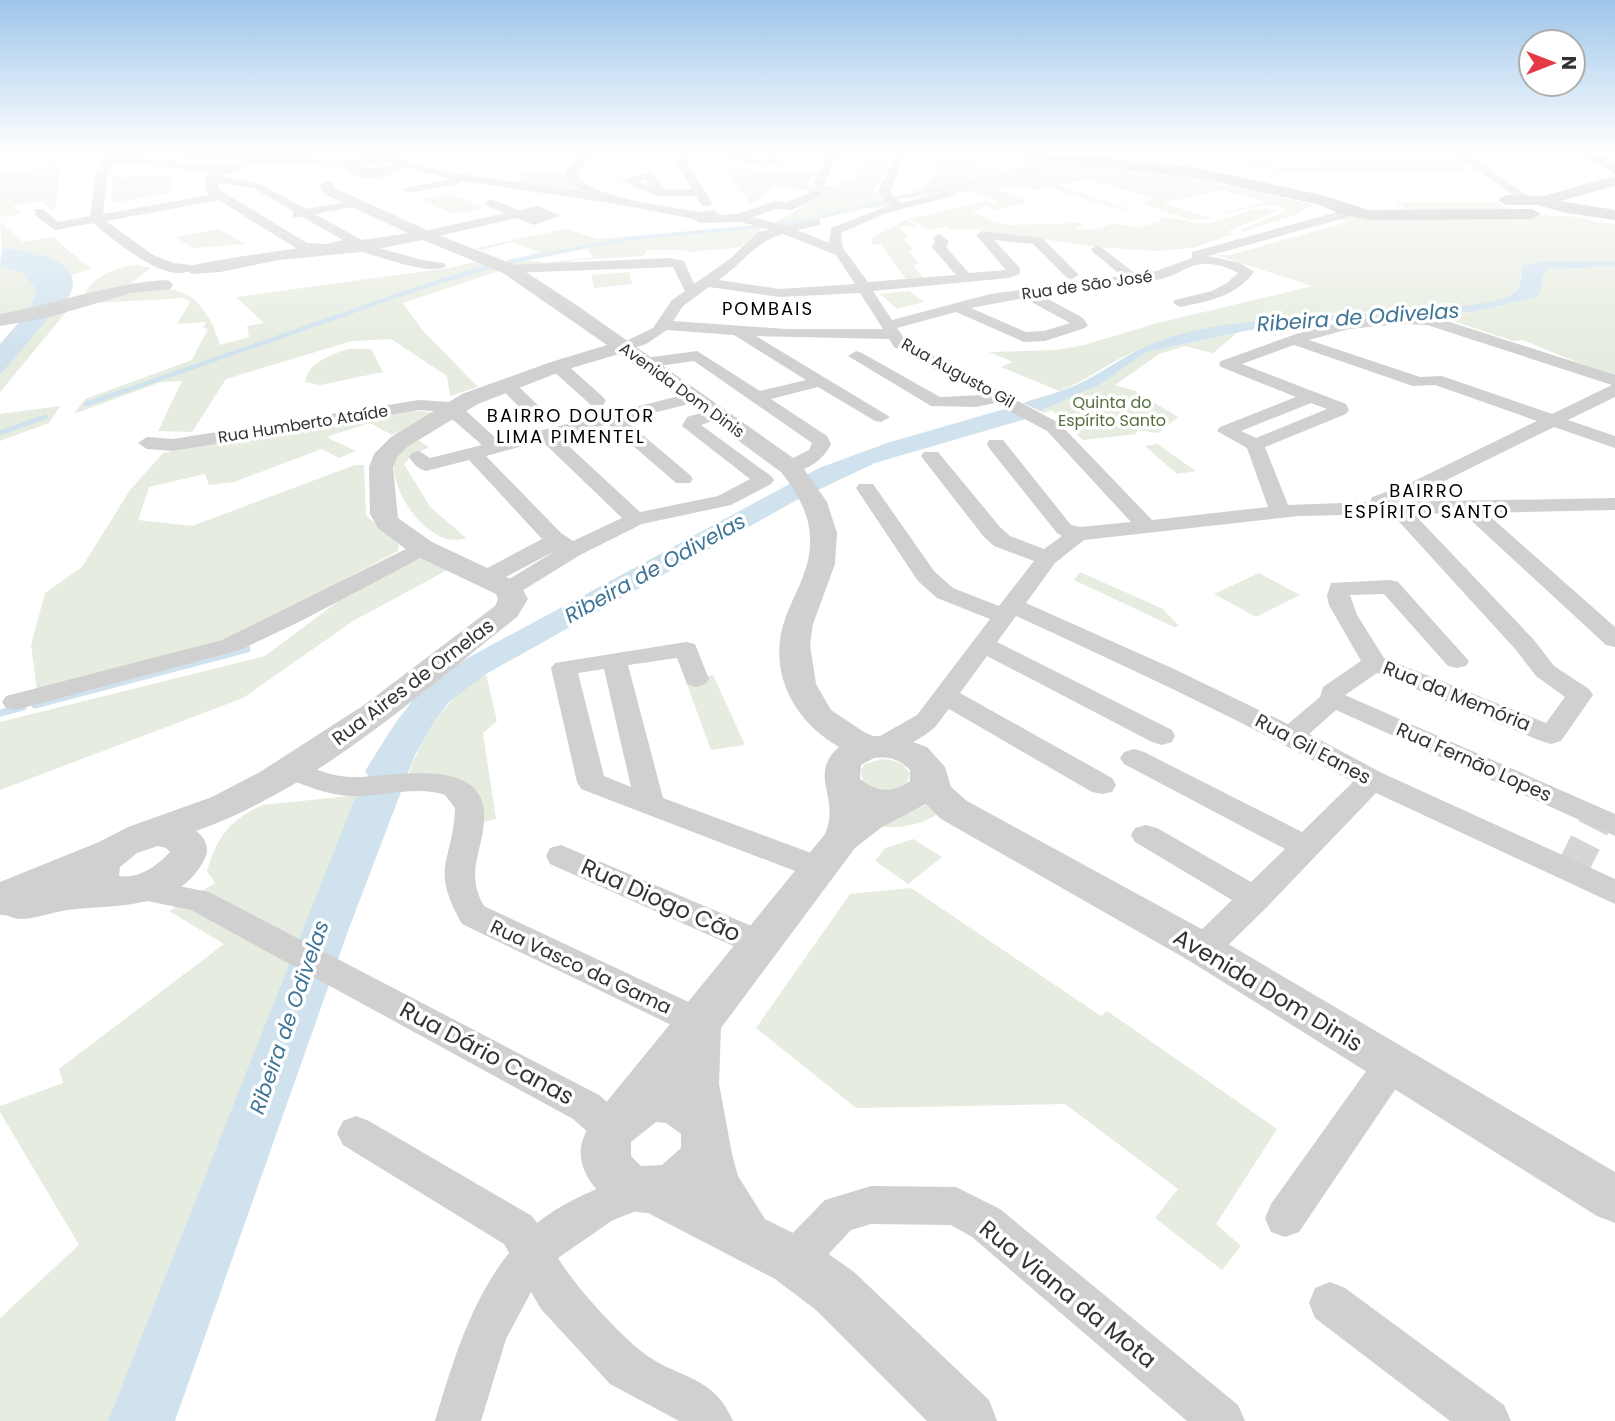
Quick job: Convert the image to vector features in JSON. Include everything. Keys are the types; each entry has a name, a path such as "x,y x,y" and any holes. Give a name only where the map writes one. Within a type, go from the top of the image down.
{"street":[{"path":"47,219 55,226 94,219"},
{"path":"96,219 147,260 156,275"},
{"path":"257,219 305,250 360,247 499,219"},
{"path":"260,221 269,219"},
{"path":"0,320 50,311 128,289 156,275 185,283 193,271 355,242 314,219"},
{"name":"Avenida Dom Dinis","path":"390,219 509,269 645,363 799,479"},
{"path":"672,226 700,219"},
{"path":"745,219 776,227 836,249 835,231 864,219"},
{"path":"1183,261 1190,256 1306,219"},
{"path":"715,414 693,421 691,426 764,480 724,501 598,525 498,583 422,548 397,530 383,514 381,467 386,454 399,442 455,408 507,385 652,336 663,325 677,303 736,261 763,235 776,227 816,222"},
{"path":"708,282 785,295 1013,273 1014,269 982,235 1037,242 1072,275"},
{"path":"939,237 942,241 939,247 966,278"},
{"path":"360,247 421,264 439,266"},
{"name":"Rua Augusto Gil","path":"836,249 841,252 900,344 1036,416 1067,439 1146,526"},
{"path":"1098,249 1135,280"},
{"name":"Rua de São José","path":"892,329 955,306 990,298 1160,275 1183,261 1211,259 1247,272 1232,288 1224,292 1180,303"},
{"path":"509,269 670,262 679,264 686,283 692,290"},
{"path":"955,306 1024,337 1045,336 1080,325 1078,321 1028,294"},
{"path":"1255,445 1340,410 1227,364 1319,331 1353,322 1428,320 1615,382"},
{"path":"663,325 787,334 892,329"},
{"path":"733,330 881,417"},
{"path":"1295,340 1419,382 1436,380 1446,374 1319,331"},
{"path":"645,363 697,356 820,440 822,444 817,454 799,479 821,519 825,542 821,565 799,622 794,658 799,682 807,700 825,726 841,736 909,751 921,781"},
{"path":"856,356 937,402 976,402 996,397"},
{"path":"558,366 597,401"},
{"path":"1242,370 1222,377 1290,405"},
{"path":"1436,380 1615,442"},
{"path":"763,400 821,381"},
{"path":"507,385 543,426 636,519"},
{"path":"1357,509 1413,489 1615,390"},
{"path":"1280,512 1255,445 1226,431 1311,397"},
{"path":"419,457 426,465 495,448 543,426 611,418 691,398"},
{"name":"Rua Humberto Ataíde","path":"147,443 173,445 419,405 455,408"},
{"path":"455,408 495,448"},
{"path":"611,418 683,479"},
{"path":"996,444 1064,529 1078,534 1280,512 1615,504"},
{"path":"473,453 564,545"},
{"path":"931,456 1002,541 1047,558"},
{"name":"Rua Gil Eanes","path":"866,488 926,576 944,593 1007,610 1165,674 1291,736 1372,780 1615,892"},
{"path":"1468,507 1615,640"},
{"name":"Rua da Memória","path":"1291,736 1333,699 1332,692 1375,663 1551,735 1580,695 1545,671 1525,645 1397,508"},
{"path":"921,781 926,721 1047,558 1078,534"},
{"path":"15,702 231,645 293,616 422,548"},
{"name":"Rua Aires de Ornelas","path":"289,770 338,739 508,611 513,599 498,583"},
{"path":"1375,663 1340,610 1337,594 1339,588 1390,587 1457,661"},
{"path":"982,645 1161,736"},
{"path":"696,679 685,649 564,668 591,782 650,804 830,854"},
{"path":"614,660 650,804"},
{"path":"944,695 1102,785"},
{"name":"Rua Fernão Lopes","path":"1333,699 1615,826"},
{"path":"843,777 851,755 877,746 926,721"},
{"path":"825,726 827,740 843,777 850,810 849,822 830,854 761,944 620,1120 606,1146 607,1159 612,1171 621,1181 648,1190 746,1235 794,1261 835,1292 968,1421"},
{"path":"1134,758 1307,847"},
{"path":"0,909 153,870 234,801 289,770"},
{"name":"Rua Vasco da Gama","path":"289,770 342,787 405,784 447,786 459,791 467,798 469,810 457,884 462,900 473,915 700,1023"},
{"path":"843,777 859,797 884,804 921,781"},
{"path":"1203,949 1256,899 1372,780"},
{"path":"830,854 869,818 921,781"},
{"name":"Avenida Dom Dinis","path":"921,781 954,810 1203,949 1615,1199"},
{"path":"0,900 34,882 153,870 234,801"},
{"path":"1146,835 1256,899"},
{"name":"Rua Diogo Cão","path":"561,856 761,944"},
{"name":"Rua Dário Canas","path":"153,870 287,948 586,1107 620,1120"},
{"path":"700,1023 694,1056 694,1085 709,1166 719,1195 746,1235"},
{"path":"1285,1218 1392,1064"},
{"path":"458,1421 475,1358 506,1295 533,1255 559,1232 594,1209 682,1181 693,1172 705,1147 703,1128 681,1105 654,1101 620,1120"},
{"path":"356,1133 518,1230 556,1294 626,1368 696,1406 710,1421"},
{"name":"Rua Viana da Mota","path":"794,1261 839,1214 871,1205 956,1206 986,1223 1222,1421"},
{"path":"1329,1303 1488,1421"}],"green space":[{"path":"781,219 808,219 778,226 772,223"},
{"path":"910,219 989,219 1010,225 1080,223 1084,225 1073,228 1085,229 1114,223 1137,228 1160,222 1160,219 1209,223 1222,219 1257,219 1230,230 1232,235 1193,248 1157,251 1097,247 974,229 950,230 947,227 930,230"},
{"path":"1266,219 1281,219 1244,232 1240,230"},
{"path":"1342,219 1587,219 1615,224 1615,261 1546,261 1523,265 1519,283 1512,294 1482,304 1280,318 1190,334 1141,349 1059,391 1001,367 1013,362 989,352 1056,350 1084,345 1157,323 1313,286 1216,255 1230,255 1348,222"},
{"path":"905,220 918,226 900,227 913,250 909,251 919,264 913,265 923,278 906,279 881,244 873,245 870,239"},
{"path":"0,222 23,242 53,237 91,269 71,275 55,262 39,255 2,248"},
{"path":"767,225 771,228 762,229 741,247 687,252 647,250 643,256 513,267 504,263 539,252 512,242 482,250 475,248 566,229 598,239","holes":["586,247 593,257 546,263 526,260"]},
{"path":"219,229 245,244 192,248 176,237"},
{"path":"478,261 502,270 403,303 424,332 478,387 450,396 447,376 391,339 352,341 226,379 192,432 158,431 182,381 161,382 74,414 85,399 192,360 208,329 203,328 206,322 177,324 190,302 184,298 97,303 138,291 173,290 187,295 200,305 211,322 220,345 249,337 247,326 264,323 236,297 449,268"},
{"path":"137,265 151,268 129,285 84,295 88,288 106,274"},
{"path":"0,266 23,273 36,290 26,313 0,317"},
{"path":"1615,267 1615,378 1523,340 1514,341 1440,317 1410,318 1472,312 1534,298 1541,293 1543,275 1548,269"},
{"path":"629,272 632,284 594,288 591,275"},
{"path":"909,291 924,302 897,309 880,294"},
{"path":"67,311 0,392 0,375 42,324 51,315"},
{"name":"Quinta do Espírito Santo","path":"1237,333 1213,353 1184,346 1159,354 1115,385 1135,391 1178,417 1158,433 1138,430 1136,434 1083,440 1052,410 1044,413 1040,411 1101,384 1146,352"},
{"path":"348,349 371,349 383,372 320,385 305,382 315,364"},
{"path":"60,406 49,423 0,441 0,414"},
{"path":"409,410 437,413 392,435 370,423 326,437 356,451 339,458 322,449 234,482 209,485 205,474 149,487 138,520 192,526 355,465 364,465 366,515 399,545 398,551 256,631 37,691 31,645 45,593 82,567 130,490 163,453"},
{"path":"418,440 429,447 410,457 404,464 430,507 466,538 450,539 435,534 409,508 400,491 394,461 401,449"},
{"path":"1157,444 1196,471 1177,474 1145,446"},
{"path":"422,558 453,567 353,621 243,698 0,790 0,722 265,656 356,588"},
{"path":"1080,572 1163,609 1179,626 1174,627 1074,580"},
{"path":"1259,573 1300,595 1256,617 1214,594"},
{"path":"486,674 497,721 483,733 496,819 480,823 483,802 466,785 450,777 408,776 421,746 438,718 459,694"},
{"path":"713,675 745,745 711,750 685,679"},
{"path":"882,759 898,762 908,770 910,774 905,786 884,790 863,783 861,770 865,764"},
{"path":"358,795 108,1421 0,1421 0,1318 79,1245 0,1112 0,1106 63,1083 59,1069 224,944 169,911 215,883 207,871 215,848 233,823 263,805"},
{"path":"933,802 938,814 931,818 909,825 879,826"},
{"path":"913,839 942,857 908,884 875,861 885,848"},
{"path":"911,888 1101,1016 1107,1011 1277,1129 1216,1224 1241,1246 1222,1270 1155,1218 1178,1189 1065,1104 856,1108 756,1028 850,894"}],"water":[{"path":"2,248 44,256 64,266 73,283 66,304 26,313 36,290 23,273 0,266"},
{"name":"Ribeira de Odivelas","path":"1546,261 1615,261 1615,267 1548,269 1543,275 1541,293 1534,298 1472,312 1321,321 1250,330 1146,352 1101,384 1040,411 1023,403 1074,386 1143,348 1177,335 1250,322 1438,309 1488,302 1516,291 1522,265"},
{"path":"51,315 0,375 0,344 20,321"},
{"name":"Ribeira de Odivelas","path":"1008,408 1029,418 875,463 795,501 486,674 449,702 415,755 348,931 175,1421 108,1421 354,801 370,779 365,771 414,699 451,667 819,468 887,443"}],"waterway":[{"path":"525,259 624,239 811,219"},
{"path":"509,262 533,257"},
{"path":"119,393 425,286 489,267"},
{"path":"86,404 124,391"},
{"path":"0,433 45,417"},
{"path":"35,705 247,649"},
{"path":"0,713 23,707"}],"tunnel":[{"path":"1571,871 1598,818"}],"district":[{"name":"POMBAIS","path":"768,308"},
{"name":"BAIRRO DOUTOR LIMA PIMENTEL","path":"571,425"},
{"name":"BAIRRO ESPÍRITO SANTO","path":"1427,500"}]}
